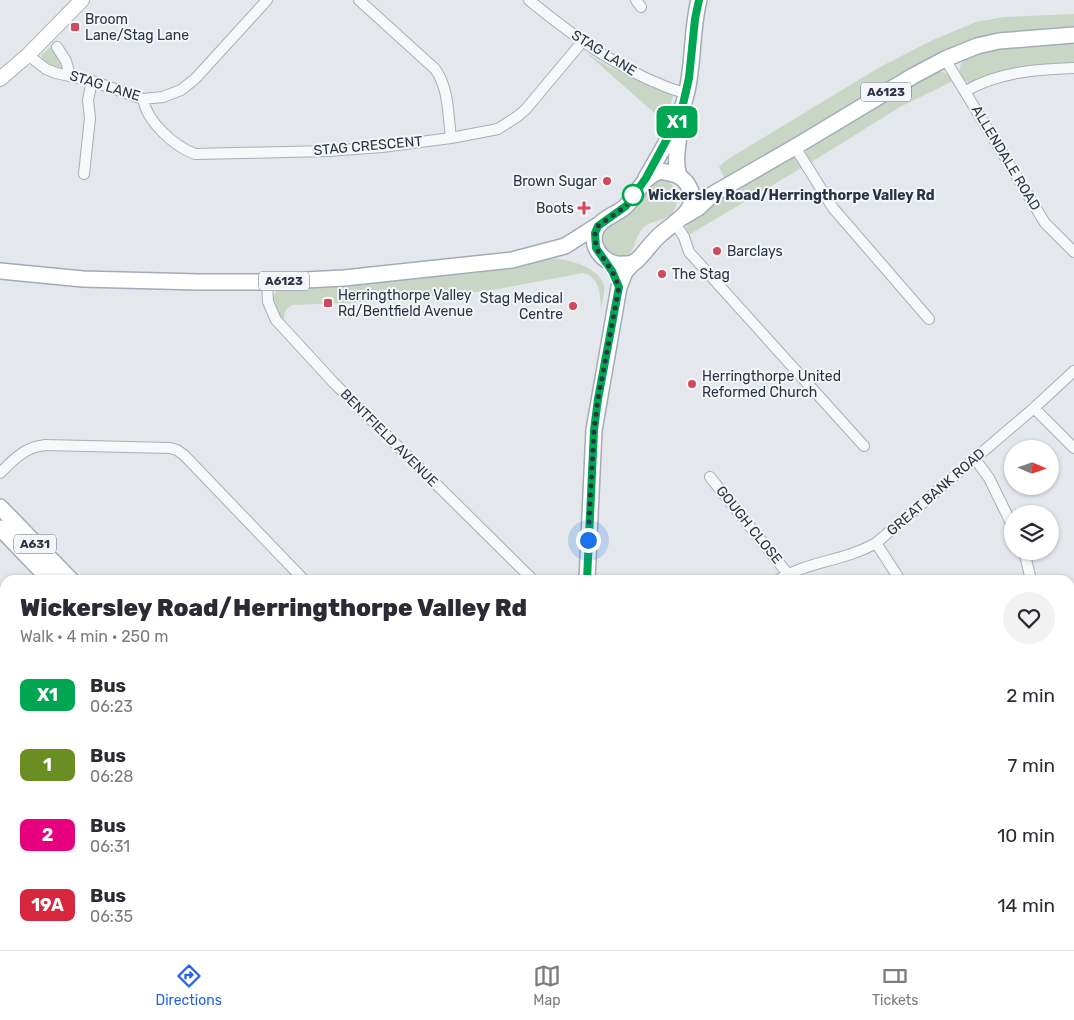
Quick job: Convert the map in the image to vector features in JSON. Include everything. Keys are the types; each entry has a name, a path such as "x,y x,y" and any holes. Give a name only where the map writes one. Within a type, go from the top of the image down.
{"main road":[{"path":"0,79 28,56 82,0"},
{"path":"619,287 612,271 596,248 595,233 598,226 626,206 646,178 681,113 687,94 698,0"},
{"name":"A6123","path":"678,221 698,208 713,194 945,59 977,46 999,41 1074,35"},
{"path":"587,575 594,430 619,287 625,272 649,245 678,221 691,206 692,202 692,193 683,180 676,161 681,113"},
{"path":"646,178 660,171 713,194"},
{"name":"A6123","path":"0,271 83,279 267,282 344,278 512,260 565,246 598,226"},
{"name":"A6123","path":"565,246 580,248 602,257"},
{"path":"602,257 619,265 634,262"},
{"name":"A631","path":"0,507 65,575"},
{"name":"A631","path":"0,528 45,575"}],"street":[{"name":"STAG LANE","path":"28,56 46,69 92,81 143,99 163,97 188,85 267,0"},
{"path":"359,0 435,68 440,75 444,85 451,138"},
{"name":"STAG LANE","path":"530,0 582,42 642,77 687,94"},
{"name":"STAG CRESCENT","path":"143,99 147,114 152,120 176,144 195,154 382,147 451,138 498,128 526,109 582,42"},
{"path":"57,47 66,61 70,76"},
{"name":"ALLENDALE ROAD","path":"945,59 1044,223 1074,252"},
{"path":"966,91 988,81 1008,75 1074,68"},
{"path":"84,174 90,118 88,100 92,81"},
{"path":"795,147 833,208 929,319"},
{"path":"678,221 689,252 864,446"},
{"name":"BENTFIELD AVENUE","path":"267,282 268,302 276,320 334,383 528,575"},
{"name":"GREAT BANK ROAD","path":"788,574 805,567 851,556 876,543 1034,408 1074,371"},
{"path":"1034,408 1074,448"},
{"path":"0,473 12,460 28,449 45,445 170,448 177,450 184,455 299,575"},
{"path":"974,459 989,478 1004,509"},
{"name":"GOUGH CLOSE","path":"710,477 788,574"},
{"path":"876,543 897,575"},
{"path":"1026,560 1030,575"}],"green space":[{"path":"1074,14 1074,26 1016,31 982,39 933,58 877,88 725,179 719,167 725,161 880,67 933,40 976,22 1004,17"},
{"path":"1074,40 1074,64 1054,64 1019,69 969,83 960,75 960,67 965,60 993,49"},
{"path":"50,47 56,52 64,68 50,65 41,55"},
{"path":"585,52 609,67 673,96 666,123"},
{"path":"934,71 945,73 953,81 900,107 810,163 805,154 807,150"},
{"path":"794,158 803,167 687,236 686,228 688,223 709,206 780,161"},
{"path":"664,180 672,185 676,191 676,206 673,212 669,216 648,224 643,228 627,257 622,258 610,253 600,239 605,229 629,213 653,183"},
{"path":"547,258 580,264 596,273 604,286 601,309 596,282 589,275 583,273 487,291 365,302 293,305 286,311 284,320 273,305 273,297 279,288 475,273"}],"bus line":[{"name":"X1","path":"587,575 594,430 619,287 612,271 596,248 595,233 598,226 608,217 626,206 646,178 681,113 687,94 695,19 699,0"}],"place":[{"name":"Broom Lane/Stag Lane","path":"75,27"},
{"name":"Brown Sugar","path":"607,181"},
{"name":"Wickersley Road/Herringthorpe Valley Rd","path":"633,195"},
{"name":"Boots","path":"584,208"},
{"name":"Barclays","path":"717,251"},
{"name":"The Stag","path":"662,274"},
{"name":"Herringthorpe Valley Rd/Bentfield Avenue","path":"328,303"},
{"name":"Stag Medical Centre","path":"573,306"},
{"name":"Herringthorpe United Reformed Church","path":"692,384"}],"route":[{"path":"588,540 594,430 619,287 612,271 596,248 595,233 598,226 608,217 626,206 635,194 633,195"}]}
